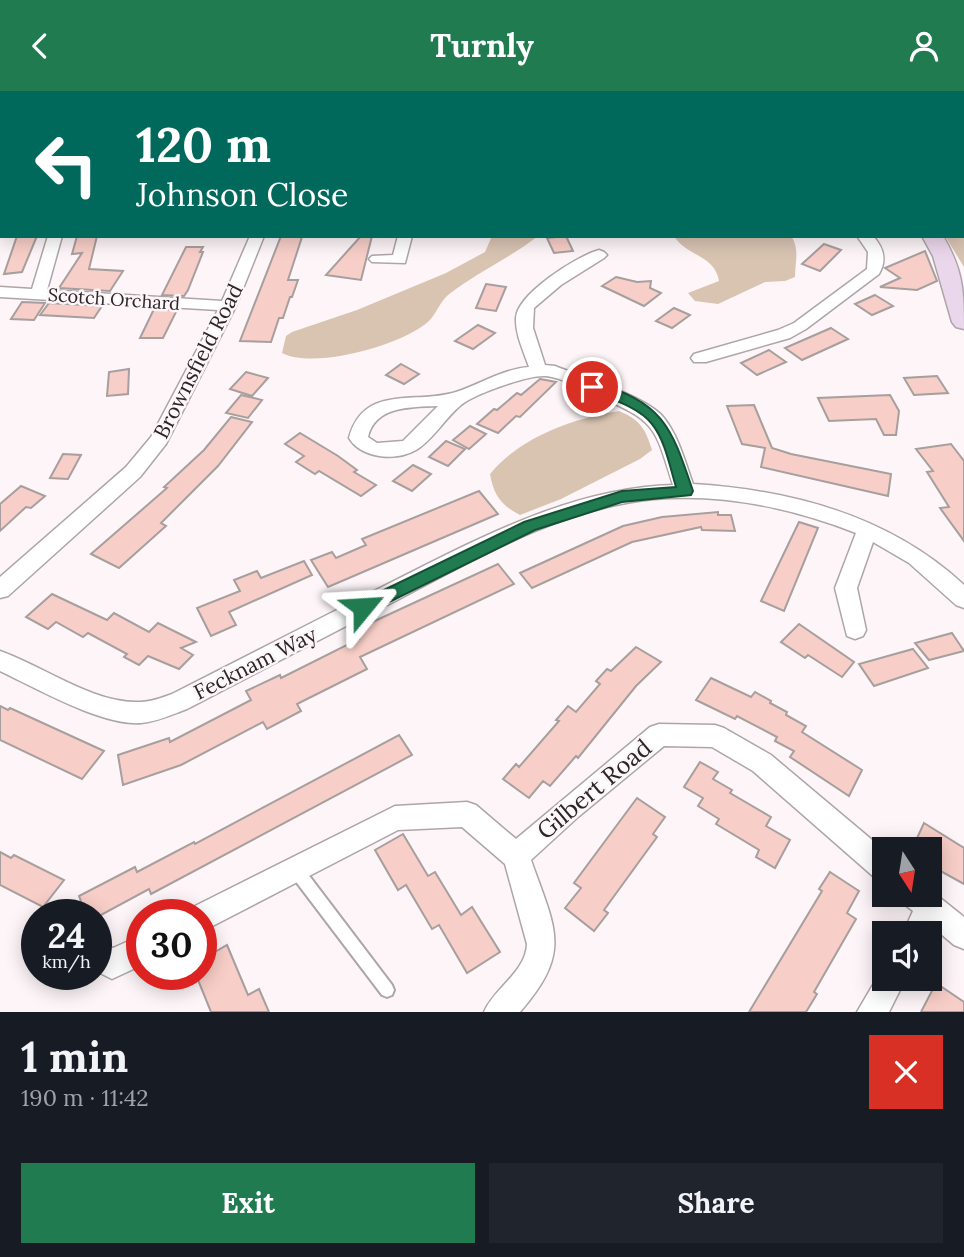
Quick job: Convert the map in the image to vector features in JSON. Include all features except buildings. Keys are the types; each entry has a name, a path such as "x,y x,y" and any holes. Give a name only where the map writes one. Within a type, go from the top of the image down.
{"street":[{"path":"62,91 73,91"},
{"path":"38,295 54,238"},
{"name":"Brownsfield Road","path":"0,590 133,472 146,456 172,418 228,306 256,238"},
{"path":"377,259 400,260 405,238"},
{"path":"700,358 784,334 800,326 874,271 878,257 874,245 866,238"},
{"path":"933,238 960,291 964,322"},
{"path":"538,369 524,316 527,305 551,285 599,255"},
{"name":"Scotch Orchard","path":"0,292 228,306"},
{"path":"719,336 733,350"},
{"path":"456,399 408,446 393,450 375,449 363,445 358,438 359,428 365,417 377,409 399,404 456,399 519,373 538,369 568,376 641,408 657,421 670,445 685,491"},
{"name":"Fecknam Way","path":"0,661 81,697 120,710 138,713 157,709 179,702 455,560 530,526 622,497 685,491 780,502 867,530 899,546 929,566 964,599"},
{"path":"855,630 846,588 867,530"},
{"name":"Gilbert Road","path":"516,856 569,808 659,735 715,736 762,762 872,858"},
{"path":"217,910 395,818 467,814 516,856 536,917 541,953 519,990 499,1012"},
{"path":"921,912 964,935"},
{"path":"872,1012 884,991"}],"lane":[{"path":"296,870 387,991"}],"shaded area":[{"path":"491,238 535,238 448,295 429,321 400,339 336,357 315,359 282,353 286,336 292,332 357,310 446,273 485,252"},
{"path":"675,238 792,238 796,251 795,277 785,281 765,282 718,304 695,301 688,293 719,281 712,266"},
{"path":"946,238 964,238 964,267"},
{"path":"619,411 637,421 647,436 652,450 640,459 561,499 520,515 499,499 490,474 516,450 566,424"}],"route":[{"path":"363,607 455,560 530,526 576,509 652,492 685,491 670,445 657,421 641,408 592,387"}]}
